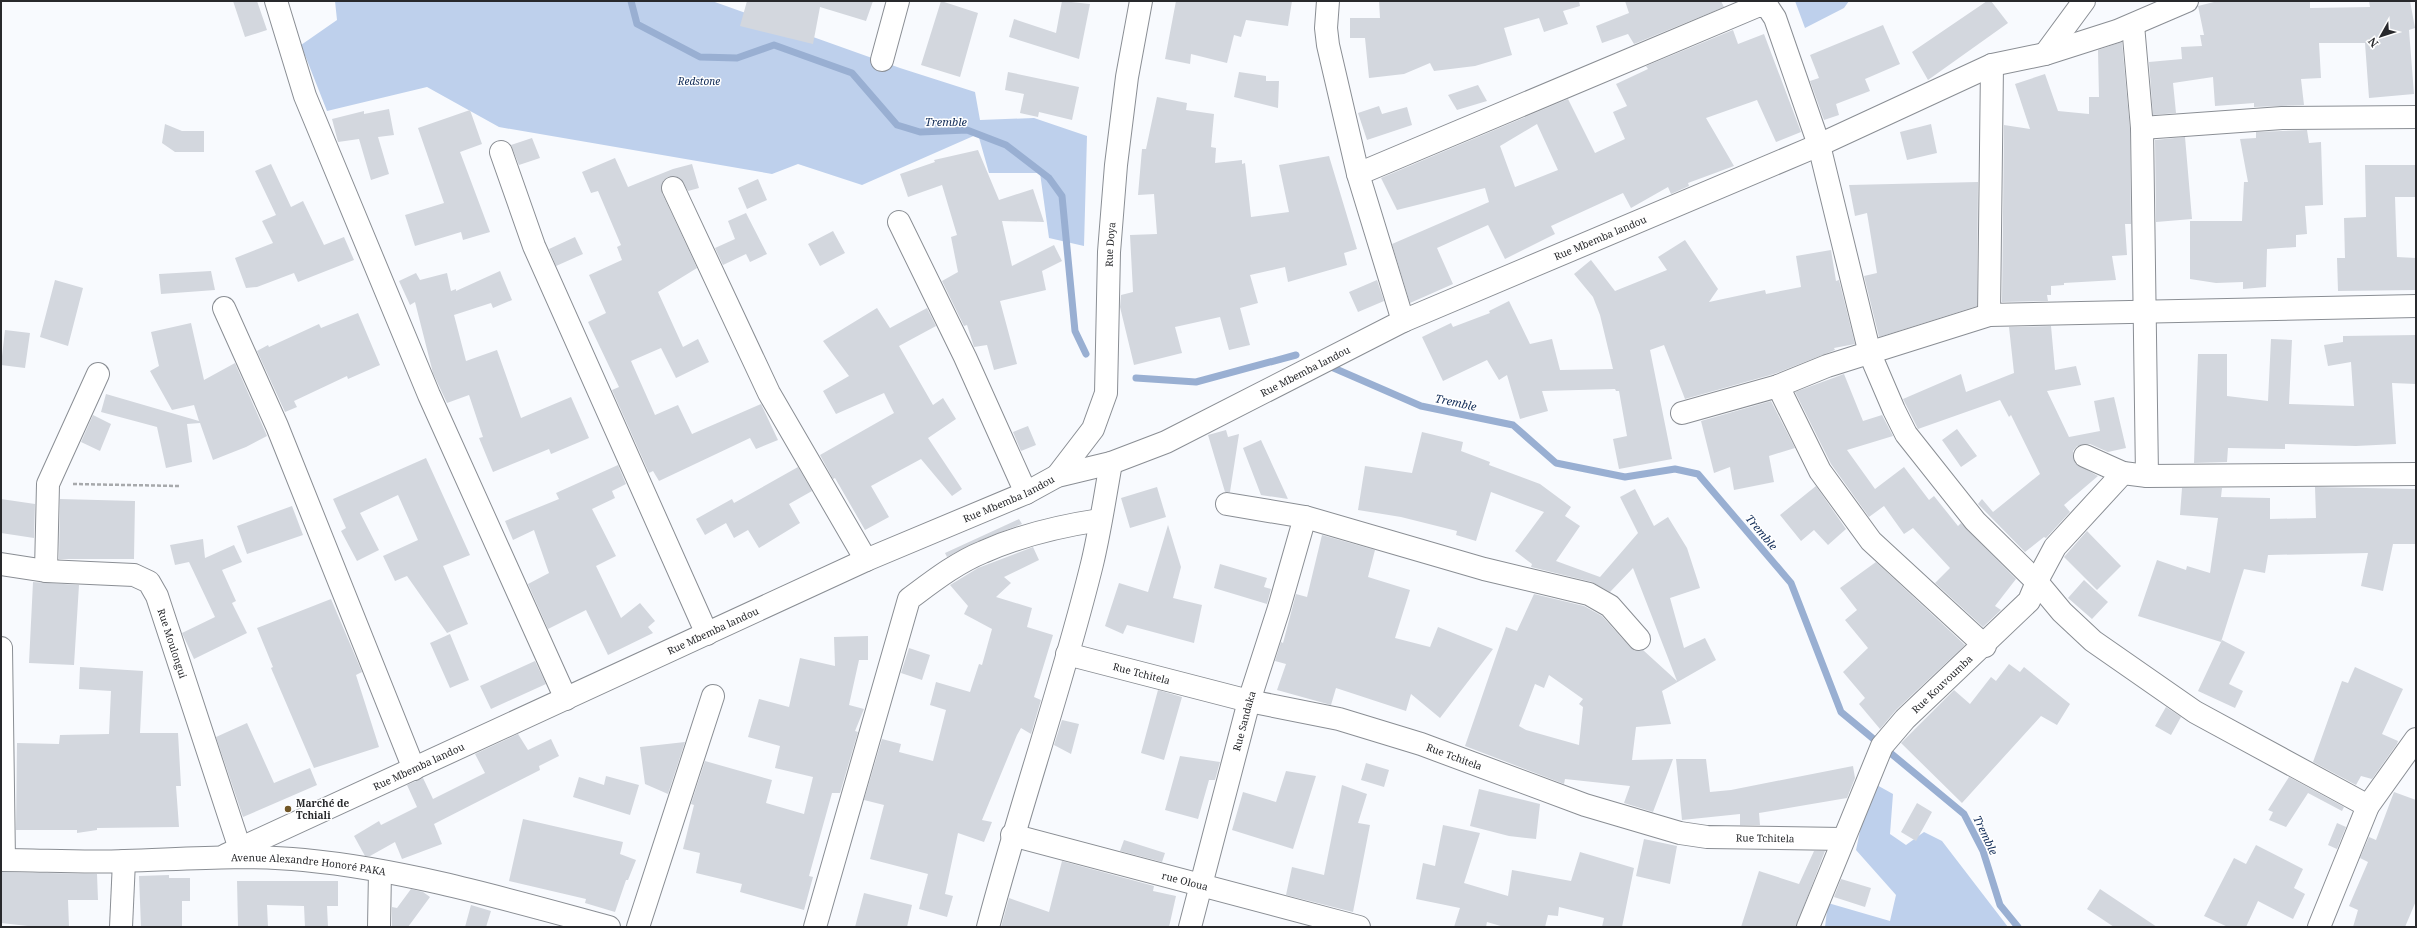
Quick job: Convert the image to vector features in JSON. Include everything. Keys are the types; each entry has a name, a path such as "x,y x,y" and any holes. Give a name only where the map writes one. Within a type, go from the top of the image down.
{"street":[{"path":"276,1 308,104 430,396 566,699"},
{"path":"882,60 898,1"},
{"name":"Rue Doya","path":"1057,476 1093,429 1106,393 1109,252 1116,165 1127,77 1141,1"},
{"path":"1328,1 1326,28 1328,45 1358,174 1403,321"},
{"path":"2045,54 2084,1"},
{"name":"Rue Mbemba landou","path":"233,852 866,560 1026,493 1057,476 1111,463 1166,442 1403,321 1795,154 1819,146 1992,65 2045,54 2133,25 2187,1"},
{"path":"1358,174 1757,6 1767,6 1776,18 1819,146 1870,354 1906,434 1975,521 2037,582 2062,612 2093,641 2195,712 2368,806"},
{"path":"2133,25 2142,128 2147,476"},
{"path":"1989,315 1992,65"},
{"path":"2142,128 2282,118 2416,117"},
{"path":"500,152 534,246 707,634"},
{"path":"673,188 769,393 866,560"},
{"path":"899,222 965,357 1026,493"},
{"path":"1682,413 1778,386 1827,366 1870,354 1989,315 2416,306"},
{"path":"224,308 277,426 414,769"},
{"path":"46,571 48,484 98,374"},
{"path":"1778,386 1820,471 1871,541 1984,646"},
{"path":"2085,456 2123,473 2147,476 2416,474"},
{"path":"988,927 1012,835 1068,654 1093,562 1111,463"},
{"name":"Rue Kouvoumba","path":"1808,927 1882,746 1890,734 1984,646 2029,601 2055,547 2123,473"},
{"path":"1226,504 1305,517 1484,569 1589,594 1610,606 1639,639"},
{"name":"Rue Sandaka","path":"1190,927 1249,701 1279,608 1305,517"},
{"path":"815,927 909,599 944,573 983,552 1054,527 1100,520"},
{"name":"Rue Moulongui","path":"1,564 46,571 134,575 149,582 157,596 233,852"},
{"path":"1,648 3,860"},
{"name":"Rue Tchitela","path":"1068,654 1249,701 1339,719 1421,744 1585,805 1680,833 1707,837 1843,839"},
{"path":"638,927 713,696"},
{"path":"2319,927 2368,806 2416,739"},
{"name":"rue Oloua","path":"1012,835 1359,927"},
{"name":"Avenue Alexandre Honoré PAKA","path":"3,860 124,861 233,852 380,871 468,889 610,927"},
{"path":"121,927 124,861"},
{"path":"379,927 380,871"}],"path":[{"path":"48,484 179,486"}],"green space":[{"name":"Redstone","path":"335,1 712,1 900,68 975,92 980,120 1034,118 1087,136 1084,246 1049,238 1040,173 989,173 978,134 862,185 798,164 772,174 499,127 427,87 327,111 301,45 337,20"},
{"path":"1795,1 1849,1 1844,8 1805,28"},
{"path":"1875,784 1893,794 1890,834 1906,845 1924,832 1942,841 2008,927 1825,927 1828,903 1890,921 1896,895 1856,850 1866,803"}],"building":[{"path":"233,1 257,1 267,30 245,37"},
{"path":"747,1 873,1 866,21 820,7 813,44 740,26"},
{"path":"941,1 978,13 960,77 921,65"},
{"path":"1062,1 1090,4 1079,59 1009,37 1014,19 1056,33"},
{"path":"1176,1 1292,1 1288,26 1246,20 1241,37 1234,35 1227,63 1191,54 1190,64 1165,59"},
{"path":"1379,1 1579,1 1580,6 1563,11 1568,24 1544,32 1539,18 1504,28 1512,55 1475,66 1434,71 1430,63 1404,74 1369,78 1365,38 1350,38 1350,18 1380,18"},
{"path":"1625,1 1721,1 1724,7 1634,44 1628,34 1602,43 1596,26 1629,13"},
{"path":"1987,1 1991,1 2008,23 1928,80 1912,52"},
{"path":"2218,1 2310,1 2310,8 2370,7 2369,1 2410,1 2415,28 2409,30 2414,94 2369,98 2365,43 2319,43 2321,78 2301,79 2304,105 2254,107 2254,103 2215,106 2213,77 2173,83 2176,113 2153,115 2149,62 2182,59 2181,47 2202,46 2200,35 2204,35 2198,6"},
{"path":"1883,25 1900,64 1865,79 1870,91 1836,104 1839,115 1824,120 1810,81 1819,78 1810,55"},
{"path":"1733,30 1738,44 1764,34 1801,132 1776,142 1757,100 1706,118 1734,166 1688,183 1689,186 1671,194 1668,187 1631,208 1623,193 1551,226 1555,234 1505,259 1488,225 1437,248 1453,284 1410,303 1392,244 1489,202 1485,188 1397,210 1381,178 1568,99 1595,153 1625,139 1613,112 1627,106 1616,84 1648,69 1646,66","holes":["1537,124 1558,170 1515,187 1500,146"]},
{"path":"2122,42 2130,129 2131,224 2125,224 2127,255 2112,256 2116,280 2064,283 2064,285 2051,286 2051,295 2047,295 2048,301 2002,302 2004,125 2030,129 2015,84 2045,74 2058,111 2089,114 2089,97 2099,97 2098,50"},
{"path":"1008,72 1079,87 1072,120 1039,112 1038,117 1020,113 1024,94 1005,90"},
{"path":"1239,72 1266,76 1266,81 1279,81 1278,108 1234,97"},
{"path":"1478,85 1487,101 1457,110 1448,95"},
{"path":"1157,97 1187,103 1186,110 1214,114 1211,147 1216,148 1215,163 1242,160 1242,164 1245,163 1251,217 1289,212 1279,165 1329,156 1357,249 1344,253 1347,265 1288,282 1285,267 1250,275 1258,303 1240,308 1250,345 1229,350 1220,317 1175,327 1182,353 1134,365 1120,307 1121,295 1133,292 1130,235 1157,234 1154,194 1138,195 1142,149 1146,149"},
{"path":"1379,106 1382,114 1407,107 1412,125 1367,140 1358,113"},
{"path":"389,109 394,135 378,137 389,174 371,180 359,139 338,142 332,119 364,111 364,114"},
{"path":"470,110 482,144 460,152 490,232 463,240 461,232 415,246 405,215 444,203 418,128"},
{"path":"165,124 182,131 204,131 204,152 175,152 162,143"},
{"path":"1931,124 1937,153 1907,160 1900,132"},
{"path":"2307,130 2309,143 2321,142 2323,205 2305,206 2307,234 2296,235 2296,247 2267,249 2266,287 2243,289 2243,282 2216,283 2190,279 2190,221 2242,221 2244,182 2248,182 2240,139 2256,138 2256,132"},
{"path":"2185,137 2192,219 2156,222 2155,140"},
{"path":"532,138 540,158 519,165 511,145"},
{"path":"978,150 999,200 1033,189 1044,222 1002,221 1012,266 1054,245 1062,261 1042,271 1046,290 1000,301 1017,364 994,370 987,345 974,347 967,325 964,326 942,281 958,272 951,237 957,235 942,185 908,197 900,174 935,162 934,160"},
{"path":"615,158 628,187 673,169 692,164 699,188 688,191 680,178 674,176 668,177 663,181 662,193 697,268 658,292 683,347 698,339 709,362 676,378 661,348 631,361 655,415 678,405 692,434 761,404 778,440 756,449 750,438 659,481 653,471 649,473 612,390 619,387 588,322 606,313 589,275 622,260 617,247 621,245 598,191 591,193 582,172"},
{"path":"271,164 291,207 303,201 324,245 344,237 354,260 298,282 294,273 257,287 246,288 235,258 273,243 262,221 276,215 255,171"},
{"path":"2365,165 2416,165 2416,197 2395,197 2397,257 2416,258 2416,290 2338,291 2337,258 2345,258 2344,218 2366,217"},
{"path":"758,179 767,200 747,209 738,188"},
{"path":"1978,182 1977,306 1879,337 1864,276 1877,273 1867,213 1855,216 1849,185"},
{"path":"746,213 767,254 750,262 746,254 723,265 715,248 735,239 728,221"},
{"path":"833,231 845,253 820,266 808,244"},
{"path":"575,237 583,254 556,266 549,249"},
{"path":"1685,240 1718,289 1709,302 1765,290 1766,294 1801,287 1796,256 1831,250 1836,281 1839,280 1855,344 1834,348 1835,350 1774,374 1685,399 1664,345 1650,350 1672,459 1619,469 1613,439 1627,436 1619,391 1616,391 1615,389 1542,391 1548,411 1520,419 1507,375 1499,380 1487,360 1443,381 1422,337 1451,323 1453,327 1490,313 1489,311 1509,301 1530,344 1552,339 1560,370 1613,369 1600,315 1593,297 1574,274 1591,260 1615,291 1667,270 1658,257"},
{"path":"211,271 215,290 161,294 159,274"},
{"path":"500,271 512,300 493,308 491,303 454,315 466,361 497,350 521,418 571,397 589,438 551,454 549,449 493,472 479,438 483,437 469,395 447,403 433,373 415,302 410,305 399,281 416,273 420,280 447,273 451,291 456,289 456,291"},
{"path":"55,280 83,288 68,346 40,337"},
{"path":"1377,280 1384,301 1358,312 1349,292"},
{"path":"877,308 890,328 927,308 936,326 899,346 933,405 943,398 956,419 928,438 962,489 952,496 921,459 871,486 889,517 865,530 835,478 833,479 820,455 894,413 884,393 836,414 823,391 849,376 823,341"},
{"path":"358,313 380,365 348,379 347,376 294,401 297,407 285,412 257,351 319,324 321,328"},
{"path":"191,323 204,380 235,363 267,436 246,447 213,460 200,423 187,424 192,462 166,468 157,427 101,412 106,394 199,421 194,405 172,410 150,371 159,366 151,332"},
{"path":"2051,326 2055,370 2076,366 2081,385 2047,391 2069,437 2100,431 2094,401 2114,397 2126,448 2108,452 2090,444 2077,446 2073,451 2075,463 2098,476 2064,505 2070,512 2046,538 2044,537 2025,552 1978,504 1982,499 1993,512 2040,474 2011,415 2009,417 2000,400 1918,429 1903,399 1961,374 1966,392 2014,373 2009,327"},
{"path":"5,330 30,333 25,368 1,365"},
{"path":"2416,335 2416,384 2392,383 2396,444 2356,446 2285,444 2285,449 2228,448 2227,462 2194,463 2198,354 2227,354 2227,396 2268,401 2271,339 2292,340 2289,404 2354,406 2351,362 2328,366 2324,345 2343,342 2343,336"},
{"path":"1844,374 1863,421 1882,415 1893,436 1847,450 1875,489 1904,467 1929,500 1934,496 1958,526 1961,523 2016,579 1995,606 2001,610 1983,627 1935,583 1950,568 1913,528 1904,534 1884,506 1869,517 1831,464 1795,392"},
{"path":"1771,401 1795,448 1769,456 1774,482 1734,490 1730,467 1714,473 1701,421"},
{"path":"93,415 111,424 100,451 81,442"},
{"path":"1028,426 1036,445 1021,451 1013,432"},
{"path":"1957,429 1977,456 1961,467 1942,440"},
{"path":"1226,430 1228,437 1239,434 1230,492 1225,492 1208,435"},
{"path":"1422,432 1463,442 1461,451 1490,462 1489,465 1540,484 1571,507 1565,516 1580,526 1556,561 1600,577 1638,533 1620,497 1635,489 1654,526 1668,517 1687,548 1700,588 1670,598 1684,648 1705,638 1716,660 1662,691 1671,724 1636,727 1632,760 1673,759 1653,812 1624,803 1630,786 1565,779 1564,784 1465,746 1506,627 1517,631 1534,594 1584,606 1602,616 1630,647 1635,651 1643,650 1677,681 1633,568 1610,592 1592,582 1531,567 1532,564 1515,551 1544,512 1491,492 1476,541 1456,535 1457,531 1401,517 1358,510 1365,466 1412,473","holes":["1549,675 1583,699 1579,704 1583,707 1579,745 1526,730 1519,726 1535,684 1544,688"]},
{"path":"1261,440 1288,499 1261,495 1243,448"},
{"path":"426,458 470,555 443,566 468,624 447,633 407,576 395,581 383,556 418,540 398,495 360,513 379,550 357,561 341,531 346,528 333,499"},
{"path":"618,465 626,484 612,491 615,498 592,509 616,556 596,566 621,618 640,603 655,621 648,627 653,633 608,655 586,610 548,629 528,584 549,573 534,530 513,540 505,521 559,499 556,493"},
{"path":"798,467 812,491 789,504 800,523 759,548 748,530 734,538 726,523 705,535 696,519 732,499 734,503"},
{"path":"1816,486 1846,529 1828,545 1814,530 1801,541 1780,515"},
{"path":"1157,487 1166,517 1130,528 1121,498"},
{"path":"2315,487 2415,489 2415,544 2393,544 2383,591 2361,586 2368,553 2268,555 2265,573 2244,569 2221,642 2138,616 2157,560 2186,570 2187,566 2210,573 2218,518 2180,515 2182,488 2222,488 2221,497 2270,498 2270,519 2316,518"},
{"path":"1,499 35,504 34,538 1,533"},
{"path":"60,499 135,501 134,559 59,559"},
{"path":"292,506 303,535 247,554 237,526"},
{"path":"1019,519 1022,524 978,541 947,557 945,553"},
{"path":"1168,525 1181,567 1173,598 1202,605 1194,643 1127,625 1123,634 1105,626 1119,583 1148,592"},
{"path":"2087,531 2121,566 2097,590 2064,557"},
{"path":"1322,535 1375,550 1368,577 1410,590 1395,638 1430,647 1438,627 1493,649 1440,718 1411,694 1406,711 1336,688 1331,705 1277,690 1286,664 1275,661 1281,642 1283,643 1296,594 1307,597"},
{"path":"203,539 205,558 234,545 242,562 222,570 236,601 232,603 247,633 194,659 182,633 215,617 189,562 175,565 170,545"},
{"path":"1033,547 1039,560 1004,577 1011,583 996,597 1032,608 1027,627 1053,635 1034,697 1041,700 1031,734 1021,728 1017,735 982,820 992,822 984,842 958,833 945,894 953,896 947,917 919,909 928,874 870,859 884,805 864,800 882,739 901,744 899,752 933,761 946,710 930,705 936,682 970,692 979,664 982,665 992,629 964,614 968,606 950,585 978,568"},
{"path":"1876,562 1965,645 1896,710 1880,729 1859,704 1865,698 1843,672 1868,648 1845,620 1857,610 1840,588"},
{"path":"1220,564 1267,578 1264,587 1271,589 1267,604 1214,588"},
{"path":"2084,580 2108,602 2092,619 2068,598"},
{"path":"33,582 79,585 74,665 29,663"},
{"path":"331,599 362,672 356,675 379,747 314,768 271,668 273,667 257,628"},
{"path":"450,634 469,680 450,688 430,643"},
{"path":"868,636 868,660 859,660 849,705 864,709 855,731 858,732 840,793 832,793 809,876 813,877 804,910 740,892 742,884 696,873 700,853 683,849 694,805 691,804 705,761 772,780 766,803 804,814 813,777 775,768 780,746 748,737 759,699 789,707 800,658 835,666 834,637"},
{"path":"2222,640 2245,652 2229,684 2243,691 2235,708 2198,691"},
{"path":"909,648 930,655 922,680 901,673"},
{"path":"535,661 546,684 491,709 480,686"},
{"path":"2009,664 2020,672 2024,667 2070,704 2057,725 2041,716 1962,803 1901,743 1954,690 1970,704 1991,677 1996,681"},
{"path":"80,667 143,671 140,733 178,733 181,786 176,786 179,827 97,828 97,830 77,833 77,830 16,830 17,743 59,744 60,735 109,734 111,691 79,689"},
{"path":"2355,667 2403,689 2382,734 2398,741 2397,744 2372,779 2361,776 2356,785 2313,762 2342,681 2348,683"},
{"path":"1158,690 1182,697 1164,760 1141,753"},
{"path":"2166,707 2181,717 2171,735 2155,726"},
{"path":"1062,720 1079,724 1071,754 1054,745"},
{"path":"247,723 274,783 310,768 317,785 243,817 216,737"},
{"path":"518,734 528,750 551,739 559,756 539,766 540,770 434,824 442,844 402,859 395,842 370,856 365,856 354,836 379,821 381,825 417,807 407,785 423,778 433,799 485,773 475,754"},
{"path":"685,742 668,794 645,784 640,747"},
{"path":"1180,756 1220,762 1215,780 1209,780 1198,819 1165,810"},
{"path":"1676,759 1706,759 1710,792 1731,790 1853,766 1855,778 1847,798 1759,813 1760,825 1740,825 1740,814 1682,820"},
{"path":"1366,763 1389,770 1384,787 1361,780"},
{"path":"1286,771 1316,776 1293,849 1232,830 1243,792 1276,802"},
{"path":"606,776 639,785 630,815 573,797 579,777 604,785"},
{"path":"2289,777 2344,807 2342,811 2308,793 2286,827 2269,820 2273,812 2268,810"},
{"path":"1342,785 1367,794 1358,823 1370,825 1353,912 1286,895 1292,867 1324,875"},
{"path":"1479,789 1540,804 1536,839 1509,836 1470,826"},
{"path":"2394,792 2416,800 2416,901 2405,927 2353,927 2358,910 2349,906 2368,862 2360,858 2369,837 2376,840"},
{"path":"1917,803 1932,812 1916,841 1901,832"},
{"path":"523,819 623,842 620,854 636,860 628,880 626,880 615,912 585,903 586,899 509,881"},
{"path":"2337,823 2346,827 2337,849 2328,845"},
{"path":"1443,825 1480,833 1464,883 1508,896 1512,870 1571,881 1580,852 1634,868 1622,927 1602,927 1604,918 1559,907 1558,916 1548,915 1545,927 1504,927 1487,922 1486,927 1454,927 1460,908 1416,899 1423,863 1435,866"},
{"path":"1644,839 1677,846 1670,884 1636,876"},
{"path":"1124,840 1165,853 1162,862 1120,851"},
{"path":"2256,845 2303,869 2294,888 2305,894 2293,919 2258,901 2246,927 2228,927 2204,916 2234,858 2246,864"},
{"path":"1814,851 1825,851 1796,927 1741,927 1759,871 1799,884"},
{"path":"1062,861 1154,886 1153,891 1176,896 1169,927 1001,927 1009,898 1049,912"},
{"path":"1,872 97,874 98,900 68,900 69,927 37,927 1,923"},
{"path":"169,875 169,878 190,878 190,901 182,901 182,927 141,927 139,876"},
{"path":"1841,879 1871,888 1865,907 1834,897"},
{"path":"237,881 338,881 338,906 327,906 328,927 305,927 304,906 267,905 268,927 238,927"},
{"path":"411,889 423,892 430,897 408,927 392,927 392,907 397,908"},
{"path":"2100,889 2157,927 2114,927 2087,909"},
{"path":"864,893 912,905 907,927 855,927"},
{"path":"471,905 491,911 486,927 465,927"}],"waterway":[{"name":"Tremble","path":"631,1 637,24 700,57 737,58 774,45 852,73 897,125 920,132 967,130 1006,145 1049,178 1062,196 1075,331 1086,354"},
{"name":"Tremble","path":"1136,378 1196,382 1296,355"},
{"name":"Tremble","path":"1329,366 1421,406 1513,425 1556,463 1625,477 1675,469 1698,474 1791,583 1841,712 1964,814 1983,851 2000,905 2018,927"}],"place":[{"name":"Marché de Tchiali","path":"288,809"}]}
